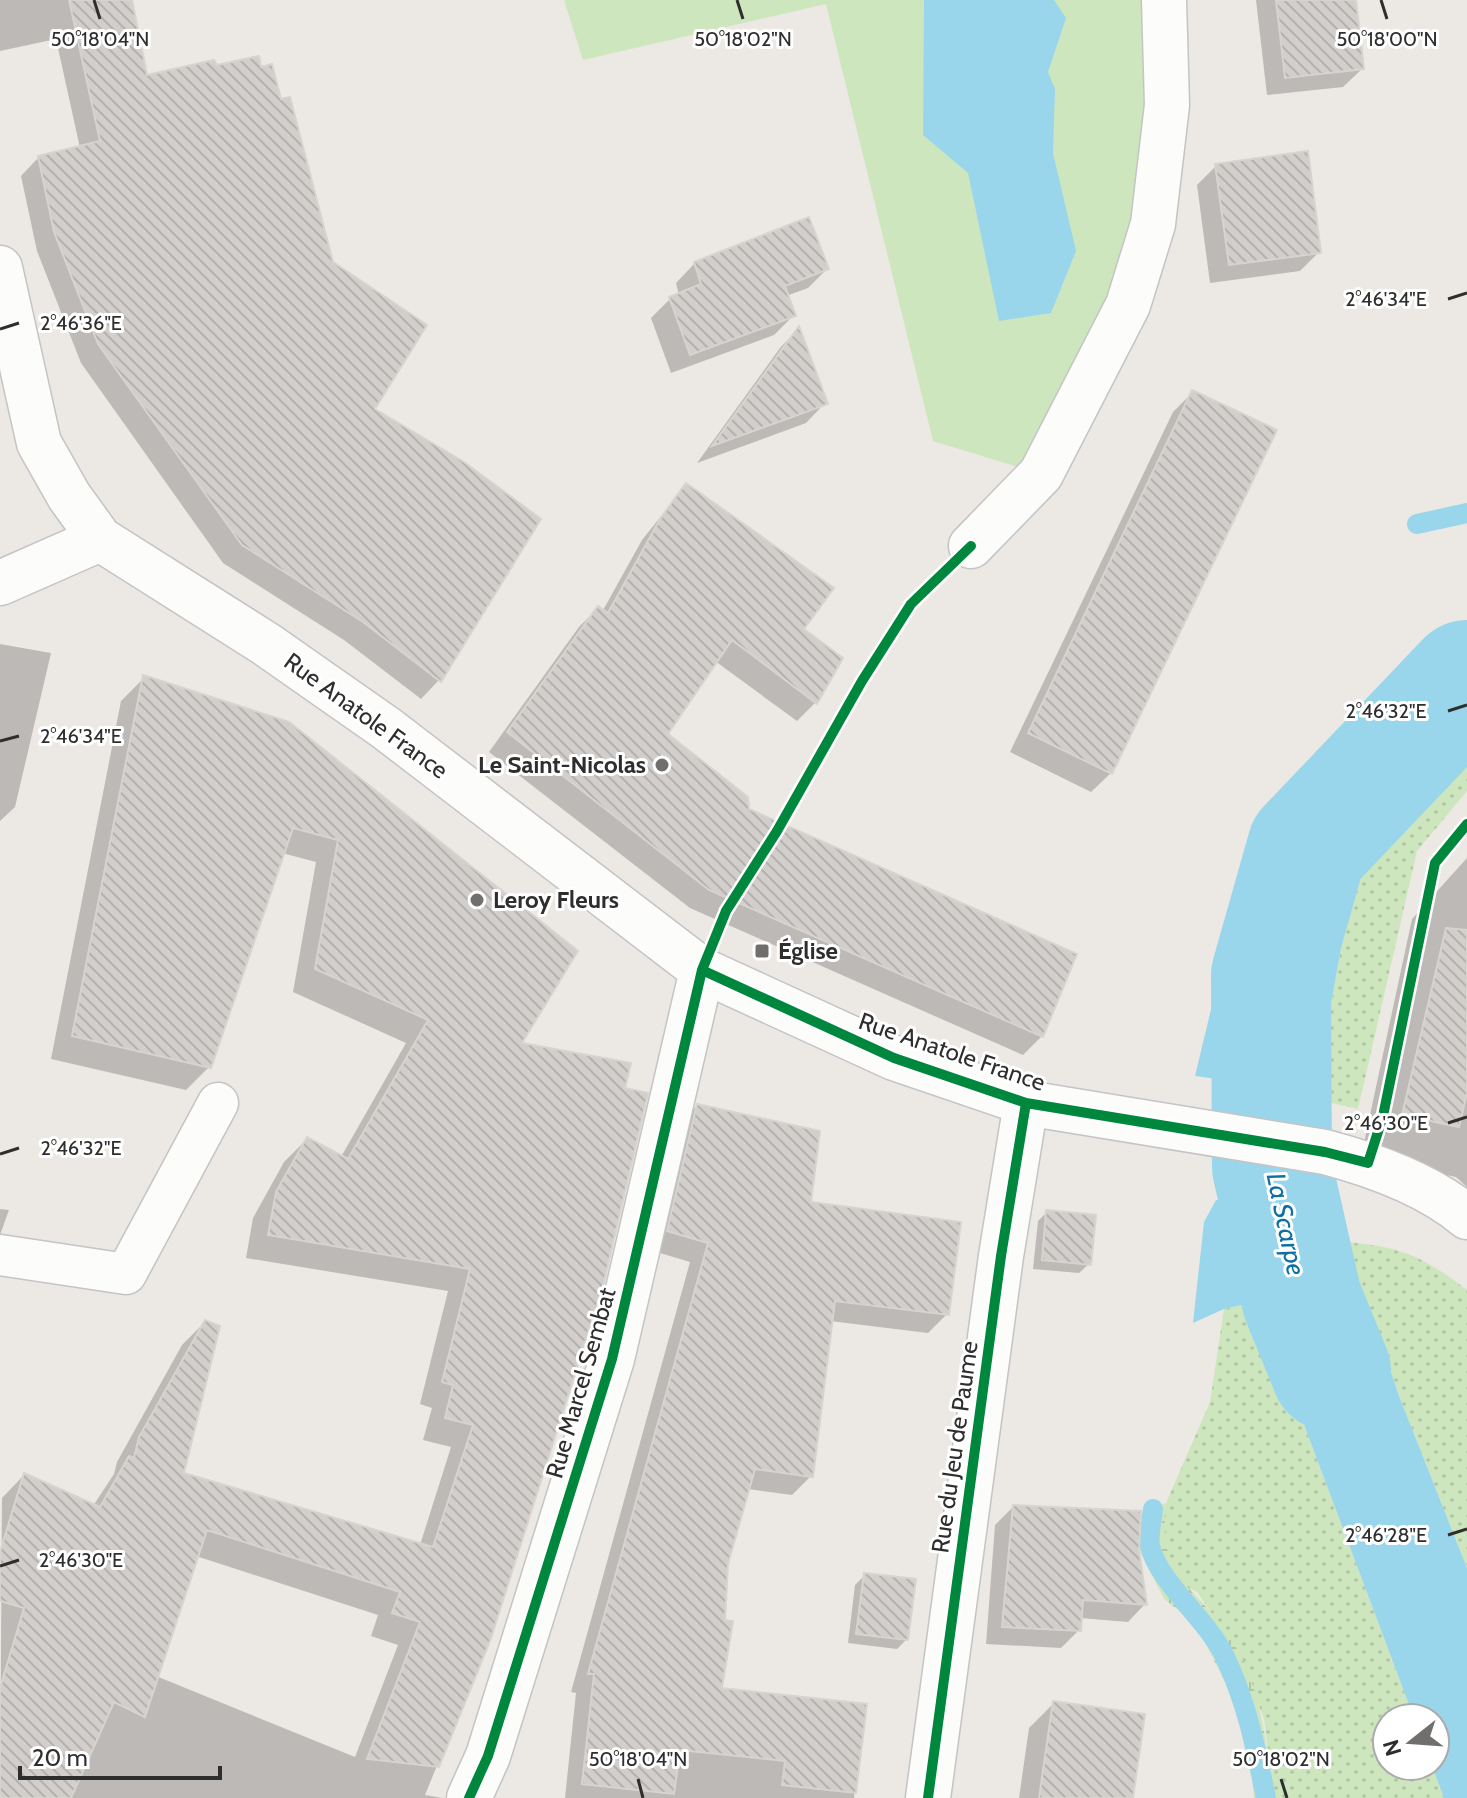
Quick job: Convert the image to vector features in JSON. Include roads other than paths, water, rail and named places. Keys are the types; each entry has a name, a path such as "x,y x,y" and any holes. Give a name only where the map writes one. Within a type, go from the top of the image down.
{"street":[{"path":"971,546 1041,474 1128,305 1153,224 1167,105 1164,0"},
{"name":"Rue Anatole France","path":"0,268 39,443 69,496 100,539 266,644 386,728 702,970 894,1058 1026,1103 1325,1152 1368,1163 1436,1196 1467,1217"},
{"path":"0,583 100,539"},
{"name":"Rue Marcel Sembat","path":"469,1798 488,1756 612,1359 702,970"},
{"name":"Rue du Jeu de Paume","path":"928,1798 1003,1243 1026,1103"}],"lane":[{"path":"0,1255 126,1274 218,1103"}],"water":[{"path":"924,0 1054,0 1066,18 1048,72 1055,89 1053,153 1076,251 1051,313 999,321 968,173 923,135"},
{"path":"1467,505 1467,523 1453,524 1451,509"},
{"path":"1467,645 1467,722 1418,781 1361,865 1343,937 1321,1060 1323,1101 1271,1086 1195,1076 1245,868 1271,821 1395,692"},
{"path":"1216,1200 1330,1220 1335,1241 1375,1324 1399,1396 1467,1568 1467,1798 1444,1798 1438,1782 1451,1782 1451,1702 1408,1702 1306,1430 1264,1300 1224,1309 1193,1323 1204,1222"}],"waterway":[{"path":"1417,524 1467,513"},
{"name":"La Scarpe","path":"1331,1371 1302,1300 1272,1167 1271,975 1307,848 1467,680"},
{"path":"1153,1509 1150,1546 1155,1560 1217,1643 1233,1674 1245,1709 1266,1798"}],"place":[{"name":"Le Saint-Nicolas","path":"662,765"},
{"name":"Leroy Fleurs","path":"477,900"},
{"name":"Église","path":"762,951"}]}
